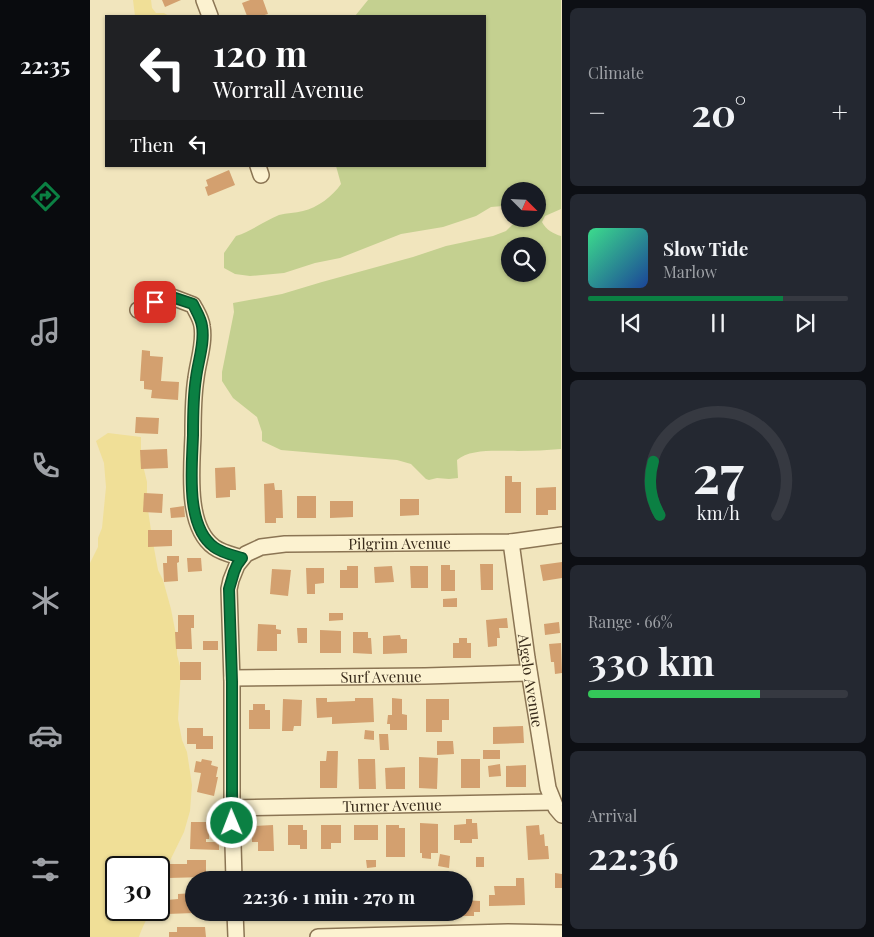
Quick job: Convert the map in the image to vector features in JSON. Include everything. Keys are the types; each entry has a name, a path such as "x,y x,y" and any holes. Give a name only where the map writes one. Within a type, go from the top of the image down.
{"street":[{"path":"204,0 210,15"},
{"path":"138,310 172,297 193,304 200,318 202,343 195,380 191,476 193,503 200,529 208,542 222,552 242,558 234,572 229,589 232,678 234,871"},
{"name":"Pilgrim Avenue","path":"242,558 257,548 285,544 511,542 562,535"},
{"name":"Algelo Avenue","path":"511,542 529,673 548,788 553,802 562,815"},
{"name":"Surf Avenue","path":"232,678 529,673"},
{"name":"Turner Avenue","path":"232,808 553,802"},
{"path":"235,921 236,937"},
{"path":"318,937 508,932 562,933"}],"green space":[{"path":"368,0 561,0 561,209 546,216 546,182 501,182 501,206 491,207 476,216 443,227 401,234 340,258 315,263 284,273 250,276 235,274 224,268 224,253 236,236 279,215 300,212 319,204 341,184 336,167 486,167 486,15 356,15"},
{"path":"546,227 561,236 561,449 478,452 463,456 457,460 458,478 429,480 411,464 397,460 281,450 262,441 262,432 257,417 233,398 222,381 222,372 234,312 233,303 282,294 446,246 493,236 509,228"}],"sand":[{"path":"133,0 151,0 152,8 156,13 167,15 135,15"},
{"path":"108,433 141,437 141,457 147,482 147,503 152,537 158,570 163,580 171,609 177,640 177,655 181,670 178,719 182,740 187,752 192,785 190,811 184,832 170,861 170,856 105,856 105,921 146,921 139,937 90,937 90,563 98,547 98,538 102,528 106,487 104,463 96,441"}],"building":[{"path":"162,0 181,0 165,7"},
{"path":"250,0 263,0 268,14 247,15 242,3"},
{"path":"229,170 235,185 208,196 205,187 208,186 206,180"},
{"path":"142,350 150,351 150,356 163,357 161,381 179,382 178,400 151,398 152,390 144,389 144,381 140,381"},
{"path":"136,417 159,418 158,434 135,433"},
{"path":"167,449 168,468 141,469 140,450"},
{"path":"235,467 236,490 230,490 230,497 216,498 215,468"},
{"path":"505,476 512,476 512,482 521,482 521,513 505,513"},
{"path":"274,483 275,490 282,490 283,518 276,518 276,523 265,523 264,484"},
{"path":"556,487 556,510 548,510 548,515 536,515 536,488"},
{"path":"144,493 163,494 162,513 143,512"},
{"path":"297,496 316,496 316,518 297,518"},
{"path":"400,499 419,499 419,515 400,516"},
{"path":"330,501 353,501 353,517 330,518"},
{"path":"184,506 185,517 171,518 170,508"},
{"path":"148,530 172,530 172,546 148,547"},
{"path":"167,556 179,556 179,562 177,563 178,581 164,582 163,563 167,563"},
{"path":"187,558 201,558 202,571 188,572"},
{"path":"562,562 562,578 543,581 540,565"},
{"path":"480,564 493,564 493,590 481,590"},
{"path":"441,565 450,565 450,570 455,570 455,591 441,591"},
{"path":"347,566 358,566 358,588 340,588 340,570 347,570"},
{"path":"392,566 394,582 375,583 374,567"},
{"path":"410,566 428,566 428,588 411,588"},
{"path":"306,568 324,568 324,583 315,584 315,594 307,594"},
{"path":"272,569 291,570 288,596 270,594"},
{"path":"457,598 457,607 443,607 443,599"},
{"path":"329,613 343,613 343,620 329,621"},
{"path":"178,615 194,615 194,628 191,628 192,649 176,649 175,632 178,632"},
{"path":"507,618 508,628 499,628 500,638 497,638 497,646 488,647 486,620"},
{"path":"559,622 560,633 545,635 544,624"},
{"path":"258,624 276,625 276,629 281,630 281,634 277,634 277,651 257,651"},
{"path":"297,628 307,628 307,643 298,643"},
{"path":"320,630 341,631 341,653 320,653"},
{"path":"353,632 368,632 368,638 371,638 372,654 353,653"},
{"path":"400,635 401,639 407,639 407,653 383,654 383,636"},
{"path":"459,638 467,638 467,643 471,643 471,658 453,658 453,643 459,643"},
{"path":"203,641 218,641 218,650 203,650"},
{"path":"561,643 562,673 555,674 554,662 551,662 549,644"},
{"path":"180,662 201,662 201,680 180,680"},
{"path":"316,698 327,698 327,702 355,701 355,698 373,698 374,722 332,724 332,717 317,718"},
{"path":"392,698 402,699 402,714 407,715 407,730 390,730 390,724 387,724 388,715 392,715"},
{"path":"283,699 302,700 301,726 294,726 293,731 282,731"},
{"path":"426,699 449,699 449,720 442,720 442,732 426,732"},
{"path":"253,704 265,704 265,710 270,710 270,729 249,729 249,710 253,710"},
{"path":"523,726 524,743 493,744 493,727"},
{"path":"187,728 203,728 203,736 213,736 213,749 196,749 196,744 187,744"},
{"path":"365,730 374,731 374,740 364,739"},
{"path":"379,734 388,734 389,750 380,750"},
{"path":"437,741 453,741 454,754 437,755"},
{"path":"483,750 500,750 500,759 483,759"},
{"path":"327,751 338,751 337,788 320,788 320,761 326,761"},
{"path":"419,757 438,758 437,789 419,788"},
{"path":"202,759 212,761 211,765 218,767 214,796 197,792 201,773 194,772 196,761 201,762"},
{"path":"358,759 375,759 376,789 359,789"},
{"path":"461,759 480,759 480,788 461,788"},
{"path":"500,764 501,776 489,777 488,766"},
{"path":"526,765 526,787 506,787 506,766"},
{"path":"405,767 405,789 386,789 385,768"},
{"path":"466,819 472,819 472,823 477,823 478,839 472,839 472,843 460,843 460,840 454,840 454,825 466,824"},
{"path":"191,822 209,822 209,839 206,839 206,842 219,842 219,850 190,849"},
{"path":"420,823 438,824 438,853 431,853 431,859 422,858 422,853 420,853"},
{"path":"273,825 274,851 258,851 258,842 252,842 252,826"},
{"path":"288,825 303,825 303,830 307,830 307,849 300,849 300,845 288,845"},
{"path":"321,825 341,825 341,843 331,843 331,849 321,849"},
{"path":"354,825 378,825 378,840 354,840"},
{"path":"386,825 399,825 399,828 405,828 405,857 386,857"},
{"path":"539,825 540,835 544,834 545,846 548,846 549,859 528,860 526,826"},
{"path":"440,854 450,856 449,868 438,866"},
{"path":"476,857 484,857 484,867 476,867"},
{"path":"187,860 206,860 206,871 185,871 185,878 170,878 170,864 187,864"},
{"path":"366,860 376,860 376,867 367,868"},
{"path":"555,873 562,874 562,888 555,888"},
{"path":"516,878 524,878 525,905 489,906 489,895 495,895 494,886 516,886"},
{"path":"178,894 185,894 185,913 170,914 170,900 178,899"},
{"path":"473,901 480,901 480,912 474,912 474,916"},
{"path":"177,927 205,927 206,937 169,937 169,932 177,932"}],"route":[{"path":"155,302 172,297 193,304 200,318 202,343 195,380 192,449 191,489 193,503 200,529 208,542 222,552 242,558 234,572 229,589 232,682 232,823"}]}
